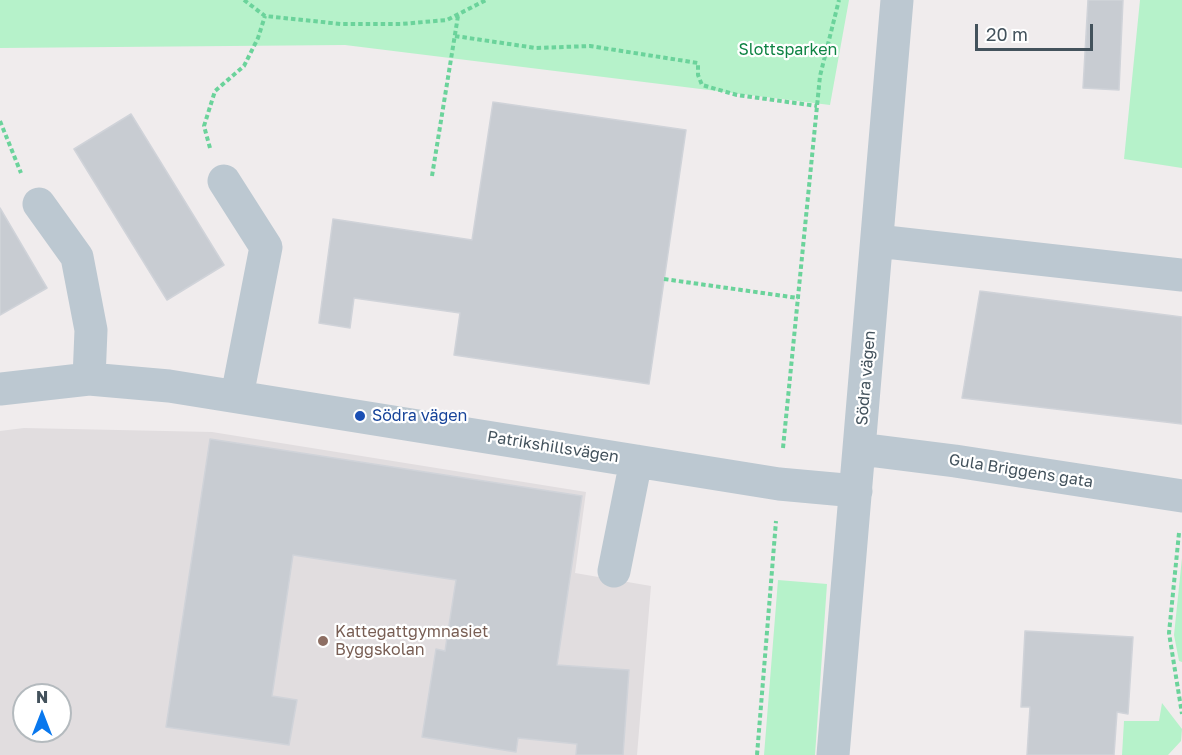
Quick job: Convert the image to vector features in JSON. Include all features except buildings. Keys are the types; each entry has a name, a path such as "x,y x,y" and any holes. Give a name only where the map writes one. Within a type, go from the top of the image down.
{"street":[{"name":"Södra vägen","path":"833,755 897,0"},
{"path":"224,181 266,247 237,396"},
{"path":"39,204 77,257 91,330 89,379"},
{"path":"877,241 1182,275"},
{"name":"Patrikshillsvägen","path":"0,389 89,379 169,386 779,484 856,491"},
{"name":"Gula Briggens gata","path":"860,449 955,461 1182,496"},
{"path":"614,571 636,461"}],"path":[{"path":"244,0 264,16 341,24 401,24 447,20 486,0"},
{"path":"757,755 779,484 820,76 839,0"},
{"path":"432,176 458,15"},
{"path":"224,181 211,153 204,126 214,91 244,66 258,38 264,16"},
{"path":"455,36 536,48 590,45 698,63 698,75 702,85 737,95 818,106"},
{"path":"0,121 29,194 39,204"},
{"path":"664,279 798,298"},
{"path":"1179,530 1169,633 1182,714"}],"shaded area":[{"name":"Kattegattgymnasiet Byggskolan","path":"24,428 212,432 586,492 575,573 651,586 637,755 0,755 0,431"}],"green space":[{"name":"Slottsparken","path":"0,0 849,0 830,105 345,45 0,48"},
{"path":"1140,0 1182,0 1182,168 1124,159"},
{"path":"1182,558 1182,662 1179,661 1174,635"},
{"path":"778,580 827,584 815,755 764,755"},
{"path":"1162,703 1182,729 1181,741 1168,755 1122,755 1124,721 1159,721"}],"place":[{"name":"Södra vägen","path":"360,416"},
{"name":"Kattegattgymnasiet Byggskolan","path":"323,641"}]}
